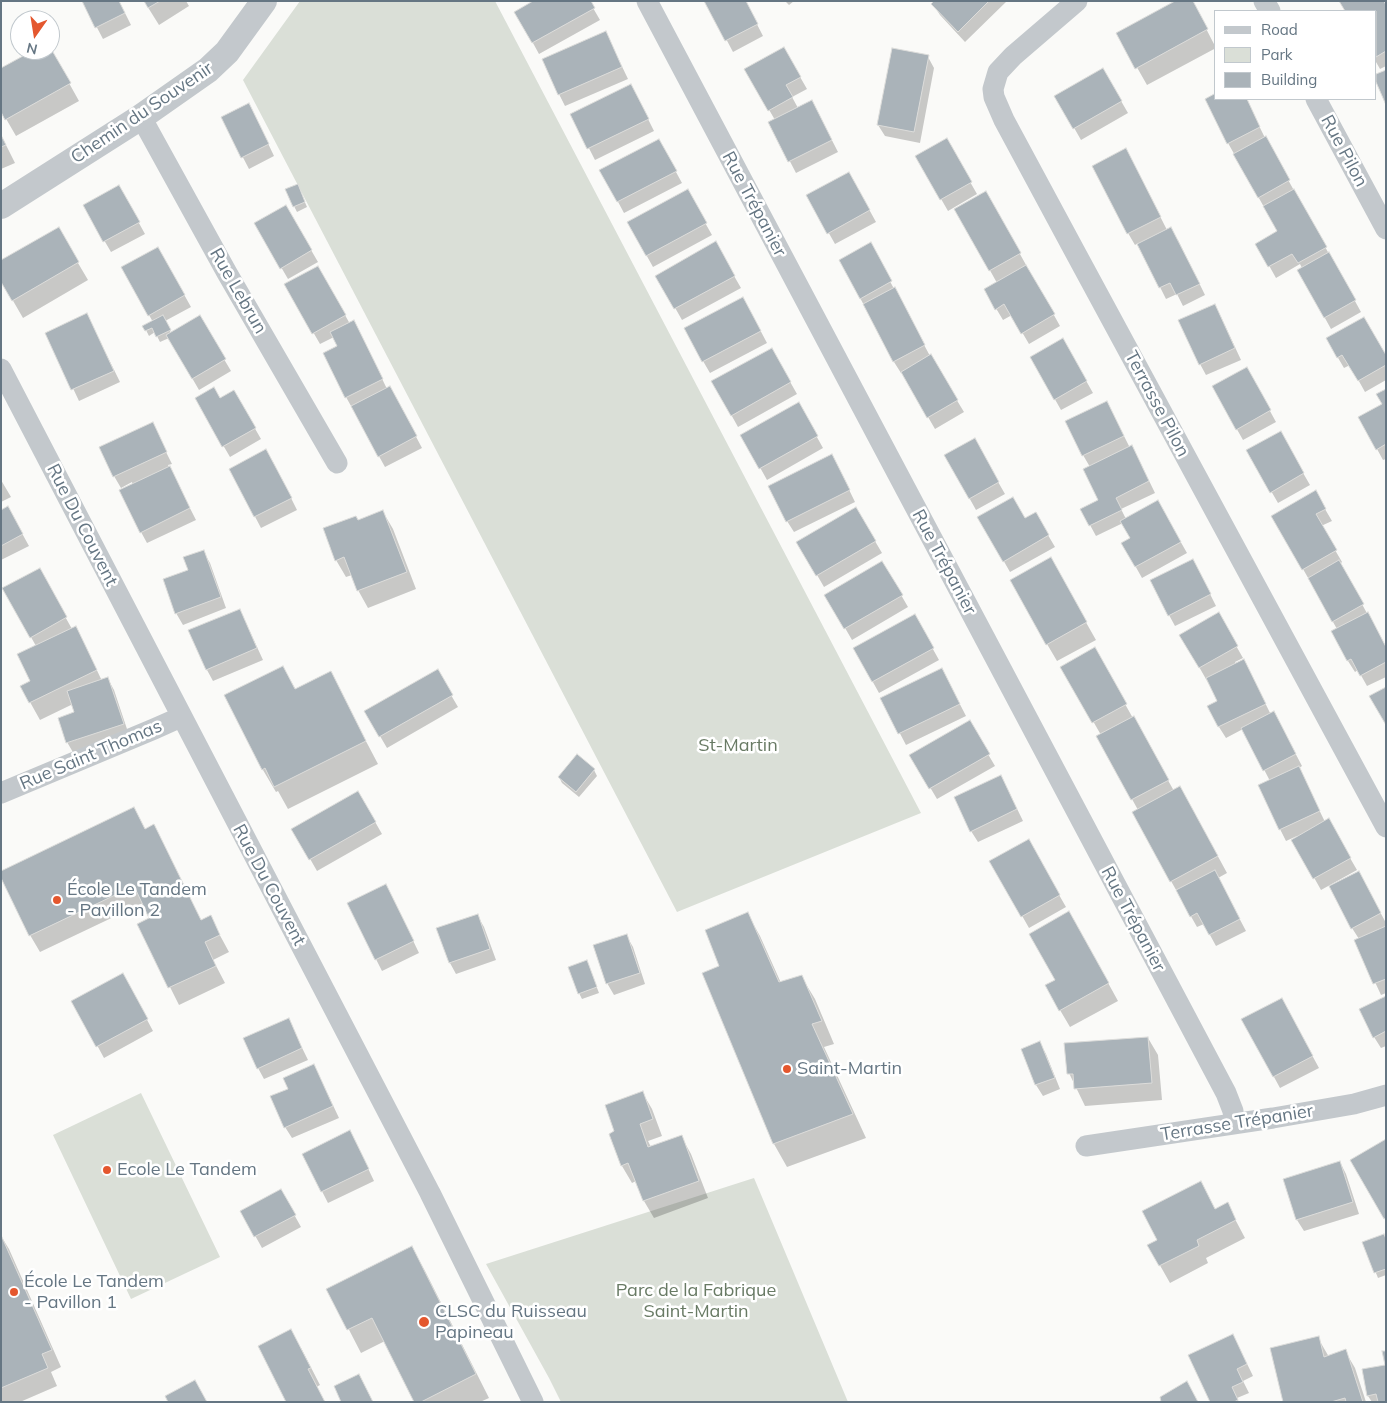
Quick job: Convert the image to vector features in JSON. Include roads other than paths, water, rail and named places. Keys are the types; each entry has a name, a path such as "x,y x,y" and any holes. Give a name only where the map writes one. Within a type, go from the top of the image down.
{"street":[{"name":"Chemin du Souvenir","path":"1,206 141,117 219,61 236,42 264,1"},
{"name":"Rue Trépanier","path":"647,1 1226,1093 1234,1124"},
{"name":"Terrasse Pilon","path":"1077,1 1013,56 998,72 993,89 994,97 1004,120 1386,827"},
{"name":"Rue Pilon","path":"1317,100 1386,229"},
{"name":"Rue Lebrun","path":"141,117 232,281 337,463"},
{"name":"Rue Du Couvent","path":"1,369 430,1193 533,1402"},
{"name":"Rue Saint Thomas","path":"1,793 181,717"},
{"name":"Terrasse Trépanier","path":"1086,1146 1354,1104 1386,1094"}],"place":[{"name":"École Le Tandem - Pavillon 2","path":"57,900"},
{"name":"Saint-Martin","path":"787,1069"},
{"name":"Ecole Le Tandem","path":"107,1170"},
{"name":"École Le Tandem - Pavillon 1","path":"14,1292"},
{"name":"CLSC du Ruisseau Papineau","path":"424,1322"}],"park label":[{"name":"St-Martin","path":"738,746"},
{"name":"Parc de la Fabrique Saint-Martin","path":"696,1301"}]}
